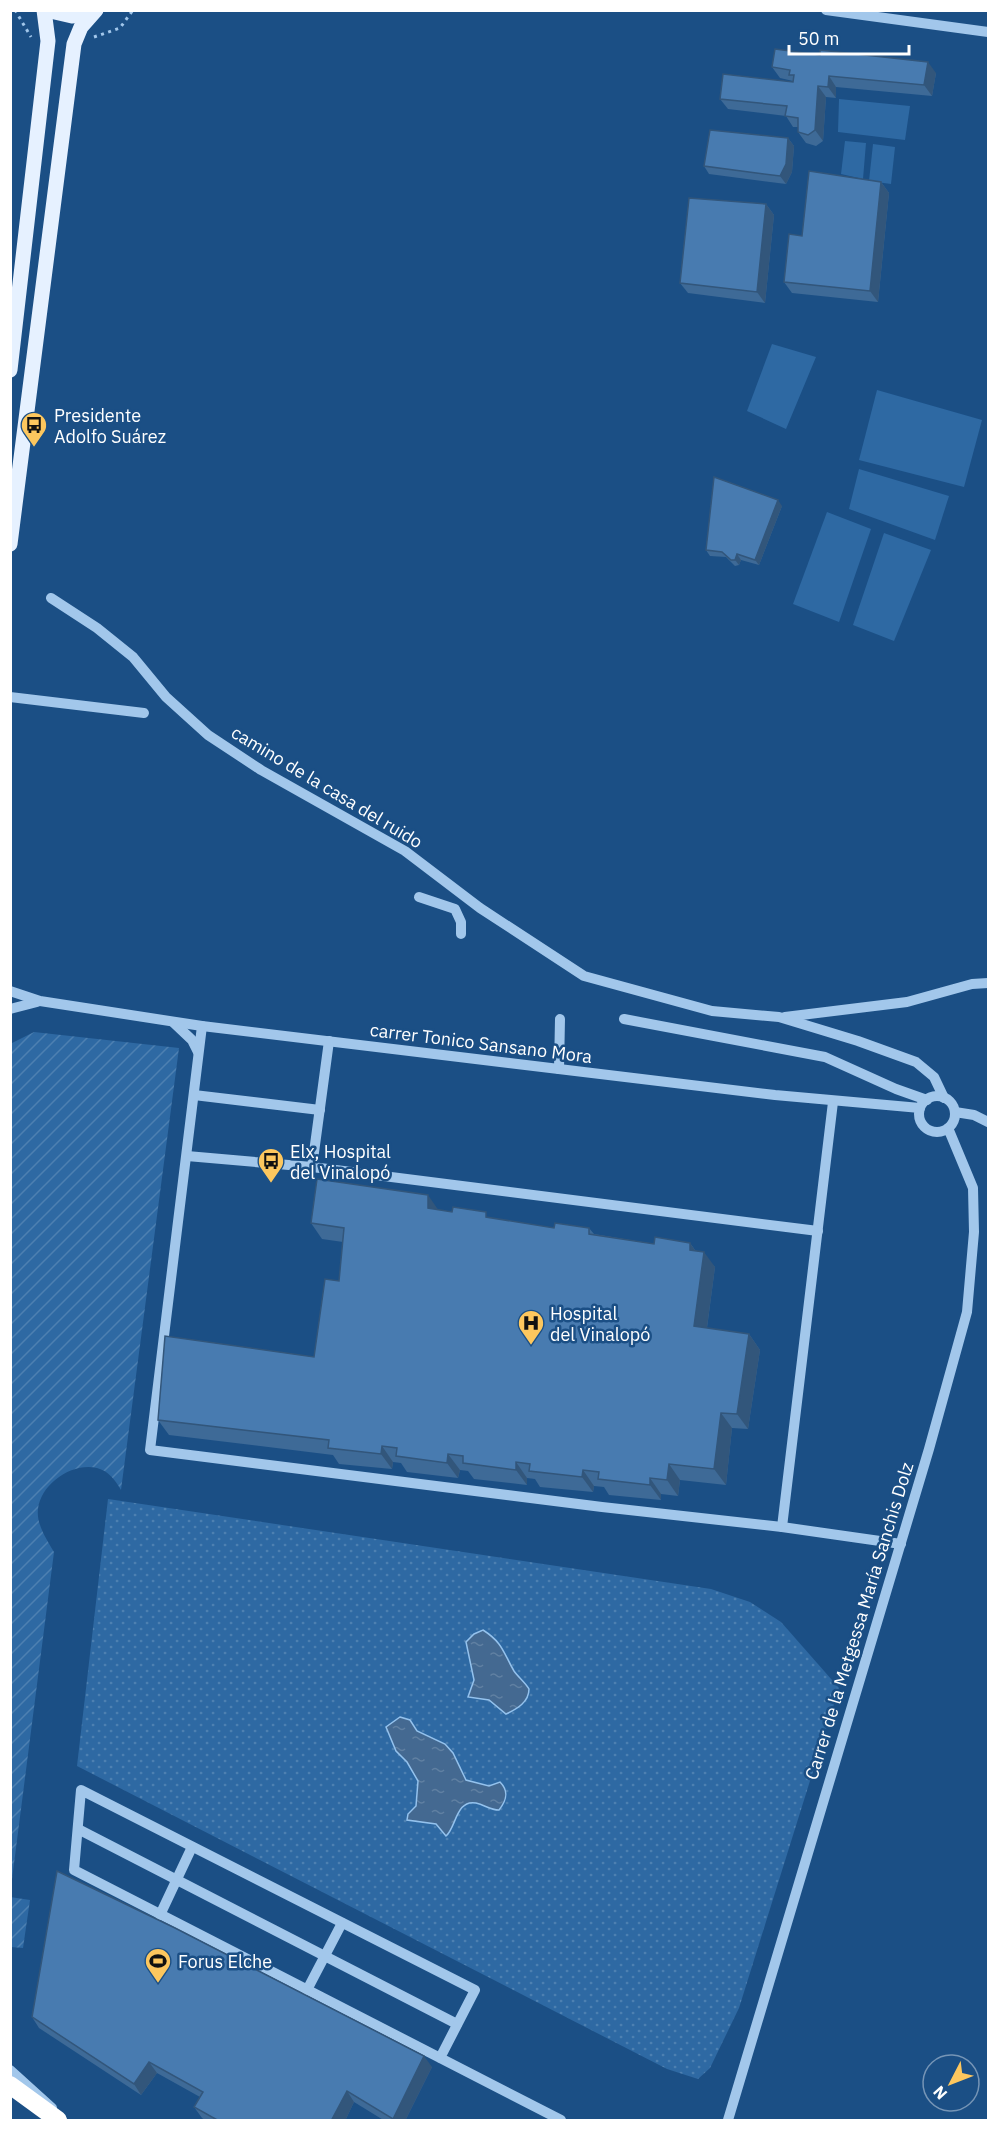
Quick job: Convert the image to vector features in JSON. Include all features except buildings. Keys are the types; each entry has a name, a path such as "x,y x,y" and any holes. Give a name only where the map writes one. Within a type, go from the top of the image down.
{"highway":[{"path":"10,2085 59,2121"}],"main road":[{"path":"10,370 48,41 45,10 72,16 95,10"},
{"path":"10,544 74,44 81,27 95,10"}],"street":[{"path":"826,10 988,32"},
{"name":"camino de la casa del ruido","path":"51,598 97,628 133,657 166,697 208,735 270,776 405,851 480,908 584,976 712,1011 779,1017"},
{"path":"10,697 144,713"},
{"path":"419,897 455,909 461,922 461,934"},
{"path":"779,1017 907,1002 972,984 988,983"},
{"name":"carrer Tonico Sansano Mora","path":"10,991 40,1001 202,1026 833,1102 923,1104"},
{"name":"carrer Tonico Sansano Mora","path":"10,1009 40,1001"},
{"path":"779,1017 916,1062 934,1077 944,1098 952,1105 955,1112 948,1128 936,1132 925,1127 919,1117 923,1104 936,1096 944,1098"},
{"path":"559,1069 560,1019"},
{"path":"624,1019 825,1057 896,1089 923,1104"},
{"path":"173,1022 192,1040 198,1052"},
{"path":"202,1026 150,1450 602,1507 782,1527 901,1544"},
{"path":"312,1167 329,1041"},
{"path":"194,1095 320,1110"},
{"path":"782,1527 833,1102"},
{"path":"955,1112 974,1115 988,1122"},
{"name":"Carrer de la Metgessa María Sanchis Dolz","path":"728,2121 901,1544 967,1312 974,1232 973,1188 948,1128"},
{"path":"187,1156 312,1167 818,1231"},
{"path":"440,2058 475,1990 81,1790 74,1870 561,2121"},
{"path":"78,1829 457,2024"},
{"path":"160,1915 192,1847"},
{"path":"307,1990 342,1923"},
{"path":"10,2070 37,2092 59,2121"}],"shaded area":[{"path":"839,99 910,106 905,140 838,132"},
{"path":"845,141 866,143 863,179 841,174"},
{"path":"873,144 895,147 891,184 869,181"},
{"path":"772,344 816,357 786,429 747,411"},
{"path":"877,390 982,420 964,487 859,460"},
{"path":"859,469 949,496 935,540 849,509"},
{"path":"827,512 871,529 839,622 793,604"},
{"path":"884,533 931,550 894,641 853,625"},
{"path":"34,1032 179,1048 121,1490 105,1471 88,1467 78,1468 60,1476 52,1483 40,1500 38,1509 40,1526 54,1552 11,1887 10,1044"},
{"path":"108,1499 711,1589 750,1602 781,1622 839,1688 739,2008 710,2068 698,2079 667,2069 77,1766"},
{"path":"10,1897 30,1900 23,1948 11,1947"}],"water":[{"path":"483,1630 499,1644 514,1671 529,1689 525,1701 506,1714 489,1700 468,1697 474,1680 466,1642 474,1634"},
{"path":"400,1717 410,1720 417,1731 445,1744 453,1753 466,1780 489,1786 500,1782 505,1789 506,1796 499,1810 476,1803 464,1805 446,1836 436,1824 407,1820 408,1814 416,1806 418,1781 407,1762 396,1751 386,1727"}],"place":[{"name":"Presidente Adolfo Suárez","path":"34,448"},
{"name":"Elx, Hospital del Vinalopó","path":"271,1184"},
{"name":"Hospital del Vinalopó","path":"531,1346"},
{"name":"Forus Elche","path":"158,1984"}]}
